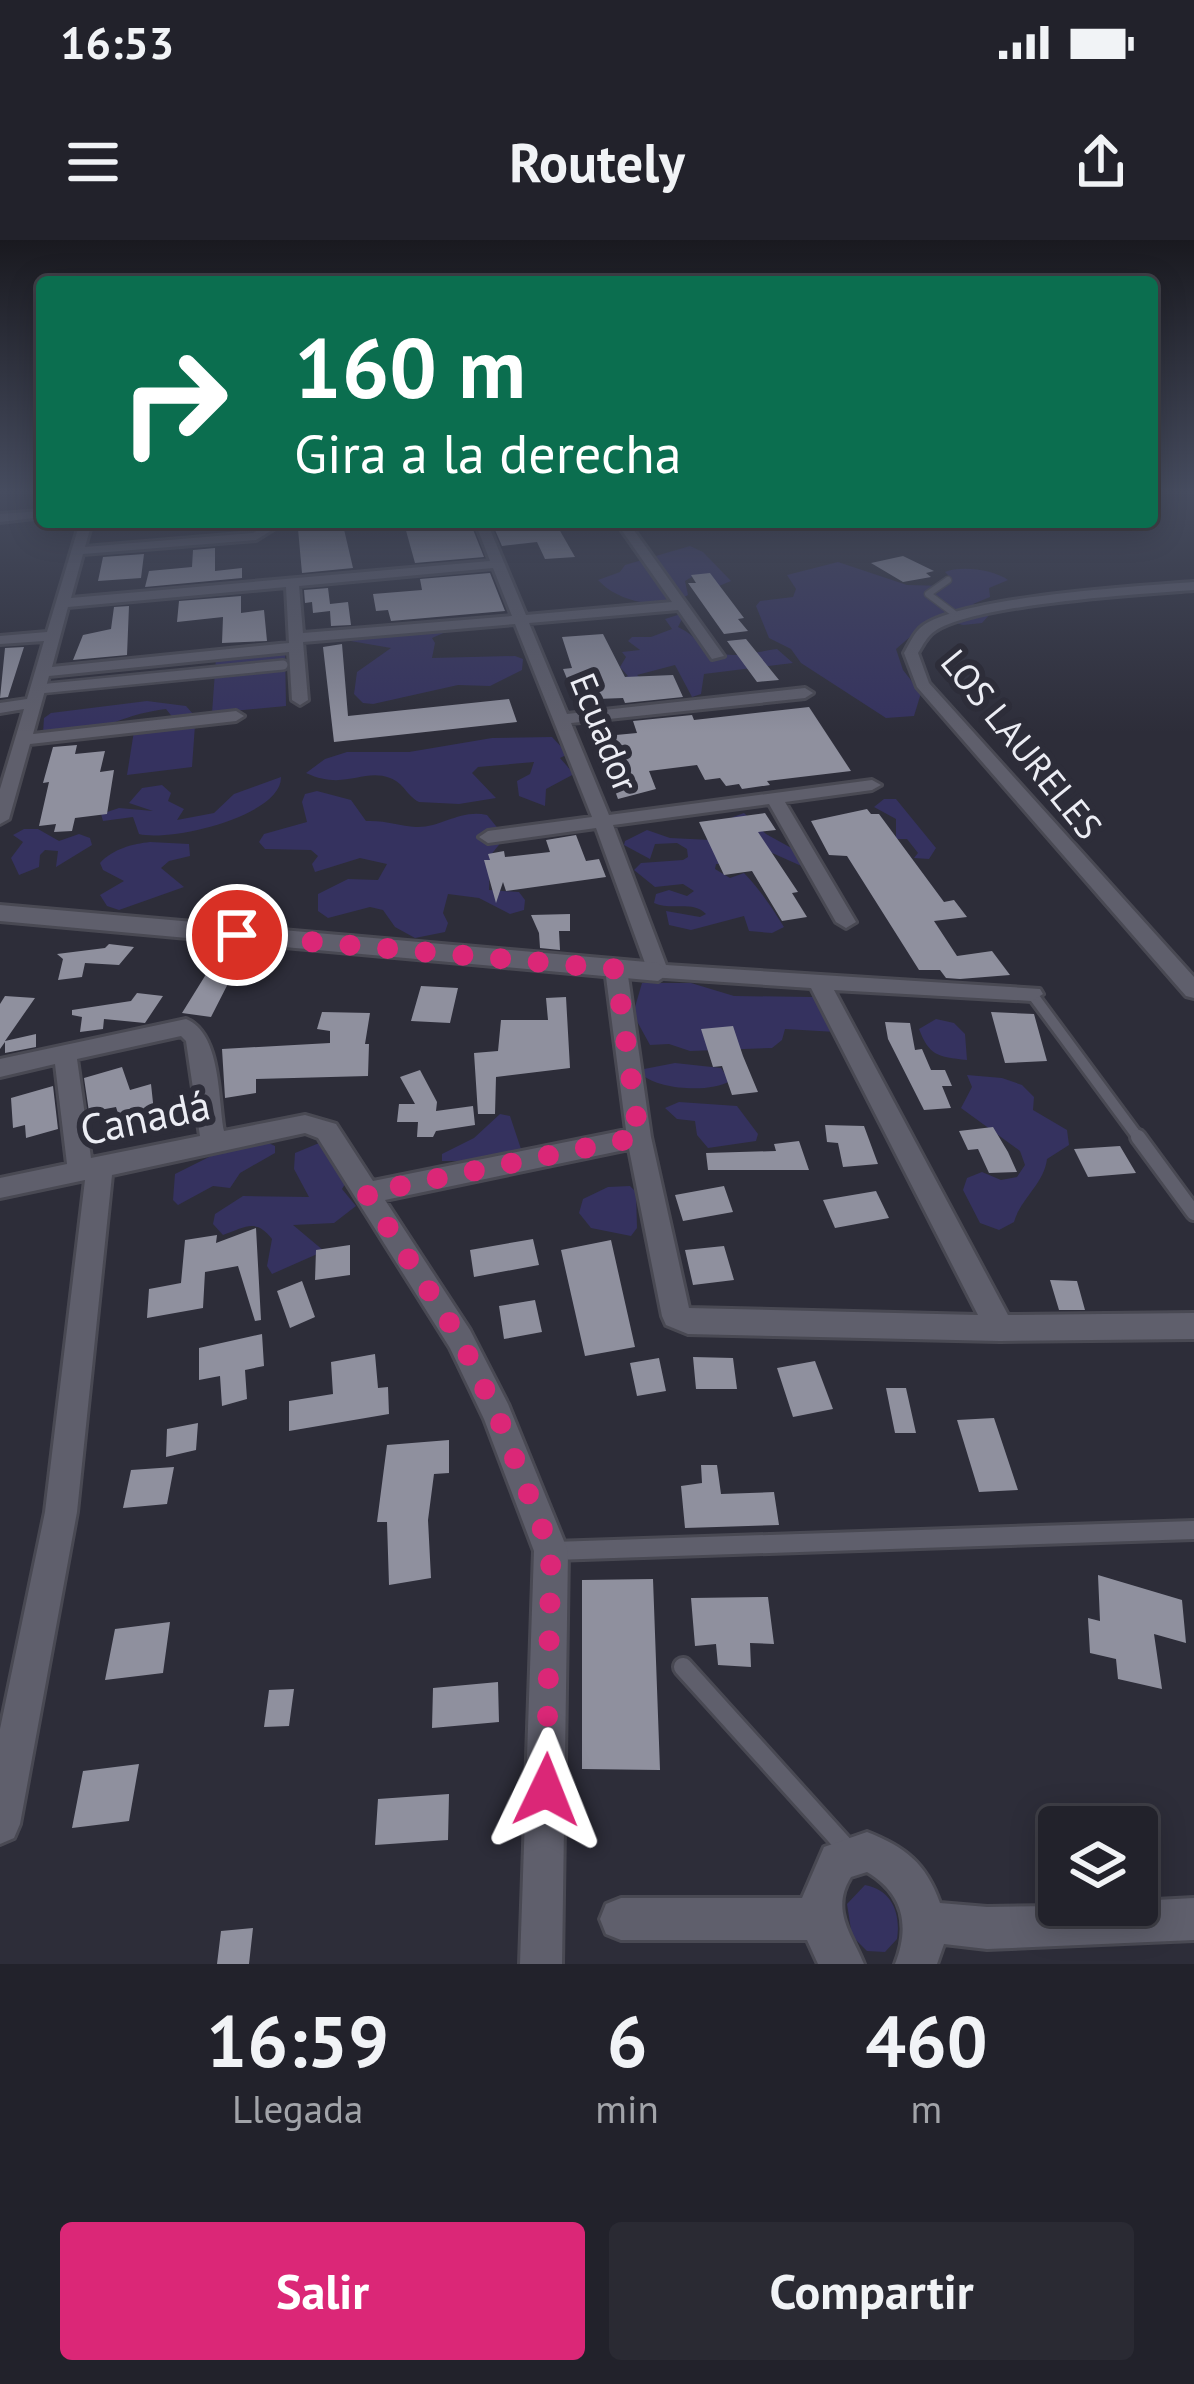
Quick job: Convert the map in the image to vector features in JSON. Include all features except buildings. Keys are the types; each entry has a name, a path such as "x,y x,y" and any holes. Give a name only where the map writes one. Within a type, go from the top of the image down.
{"street":[{"path":"0,819 72,572"},
{"path":"63,603 406,572"},
{"name":"Ecuador","path":"501,572 658,972"},
{"path":"656,572 714,652"},
{"path":"292,583 300,700"},
{"name":"LOS LAURELES","path":"1194,586 1114,592 956,615 937,621 914,644 913,664 922,684 1194,991"},
{"path":"0,708 39,688 296,642 678,606"},
{"path":"0,640 54,636"},
{"path":"561,719 806,693"},
{"path":"26,740 236,716"},
{"path":"488,837 872,785"},
{"path":"774,799 846,922"},
{"path":"0,913 616,969 1032,994"},
{"path":"616,969 639,1137 676,1316 688,1321 1000,1328 1194,1326"},
{"path":"819,982 1000,1328"},
{"path":"0,1068 192,1032 213,1142"},
{"path":"0,1824 61,1512 90,1167 65,1054"},
{"name":"Canadá","path":"0,1188 305,1124 327,1132 366,1193"},
{"path":"541,1964 551,1551 497,1414 460,1339 366,1193 639,1137"},
{"path":"843,1964 822,1919 828,1874 851,1854 882,1856 897,1866 919,1899 925,1922 916,1964"},
{"path":"621,1918 822,1919"},
{"path":"925,1922 987,1928 1194,1919"}],"lane":[{"path":"948,580 928,594 956,615"},
{"path":"39,688 283,664"},
{"path":"1032,994 1194,1213"},
{"path":"551,1551 1194,1530"},
{"path":"683,1667 851,1854"}],"shaded area":[{"path":"619,572 723,572 731,581 719,586 695,575 685,581 688,595 652,603 616,594 598,580"},
{"path":"869,572 907,585 947,586 952,579 945,572 991,572 1008,580 989,588 990,597 973,604 992,612 982,623 963,625 933,617 896,649 903,670 921,693 914,716 886,718 769,638 756,606 760,601 793,597 796,589 787,575"},
{"path":"696,614 682,619 678,627 709,650 738,655 777,649 793,663 704,674 701,694 692,697 675,665 637,675 647,683 616,680 628,676 620,667 626,657 622,652 640,650 628,641 632,637 651,637 672,629 665,619"},
{"path":"450,630 432,638 432,658 515,656 523,659 522,670 490,686 458,685 373,704 363,703 354,694 357,672 391,648 339,639"},
{"path":"285,651 286,706 212,713 216,658"},
{"path":"147,701 186,706 193,714 174,719 166,709 86,732 43,733 44,718 51,713"},
{"path":"195,725 192,767 127,775 134,731"},
{"path":"552,737 568,754 560,758 574,774 546,789 545,806 519,796 517,781 530,774 534,762 478,767 472,773 496,798 459,804 419,802 395,780 380,776 331,780 306,773 325,759 347,752 409,752 492,738"},
{"path":"281,777 264,803 198,830 139,834 133,817 103,821 101,814 119,808 153,811 129,803 142,788 162,785 171,793 168,801 184,809 177,820 214,813 234,794"},
{"path":"317,791 351,800 366,821 416,827 468,814 487,815 502,841 490,856 489,890 519,892 525,900 524,910 510,914 479,898 448,894 445,932 415,938 395,927 383,910 370,907 328,918 318,911 318,894 348,879 378,880 387,864 360,858 315,872 312,864 318,856 311,850 265,849 259,842 264,834 307,822 302,802 305,794"},
{"path":"884,799 896,799 936,848 929,859 914,858 918,853 907,839 896,839 896,819 874,807"},
{"path":"744,813 766,834 804,855 806,868 770,852 739,863 716,864 715,869 730,878 744,873 784,927 772,933 749,931 744,916 691,930 669,925 666,911 706,914 654,903 656,894 669,890 687,896 694,891 683,884 655,887 634,870 641,863 683,860 688,857 687,849 677,843 655,844 650,859 624,845 625,841 647,830 670,838 711,840 733,817"},
{"path":"38,829 59,841 79,834 90,838 92,845 56,867 58,851 45,850 39,867 19,875 11,858 23,842 13,835"},
{"path":"150,842 189,844 190,856 161,868 184,887 119,910 107,906 100,895 124,881 103,870 100,863 117,850"},
{"path":"642,983 691,983 734,996 813,997 830,1003 836,1032 785,1029 782,1040 772,1048 690,1051 669,1044 650,1045 633,1014"},
{"path":"936,1019 954,1023 965,1034 967,1060 941,1056 927,1044 919,1029"},
{"path":"675,1063 721,1068 730,1081 685,1088 660,1084 641,1074 644,1069"},
{"path":"967,1075 1022,1085 1034,1097 1033,1110 1067,1130 1069,1145 1047,1159 1014,1222 999,1230 980,1223 963,1190 967,1178 982,1172 1001,1180 1017,1177 1025,1165 1020,1151 961,1108 972,1087"},
{"path":"679,1102 737,1106 758,1134 756,1141 708,1148 697,1135 695,1121 677,1119 665,1108"},
{"path":"500,1114 510,1116 522,1152 500,1161 442,1161 442,1154 474,1138"},
{"path":"260,1139 275,1146 275,1153 240,1173 230,1188 213,1186 178,1205 173,1200 175,1174 241,1141"},
{"path":"324,1141 356,1166 342,1189 356,1206 334,1223 293,1225 324,1251 272,1274 267,1266 272,1239 266,1232 250,1226 223,1235 213,1224 215,1214 243,1196 309,1197 294,1169 295,1153"},
{"path":"630,1186 636,1192 637,1228 631,1236 591,1228 579,1213 583,1199 608,1187"},
{"path":"865,1885 888,1897 896,1912 897,1939 885,1952 867,1951 852,1936 847,1904"}],"route":[{"path":"237,935 616,969 639,1137 366,1193 460,1339 497,1414 551,1551 546,1790"}]}
